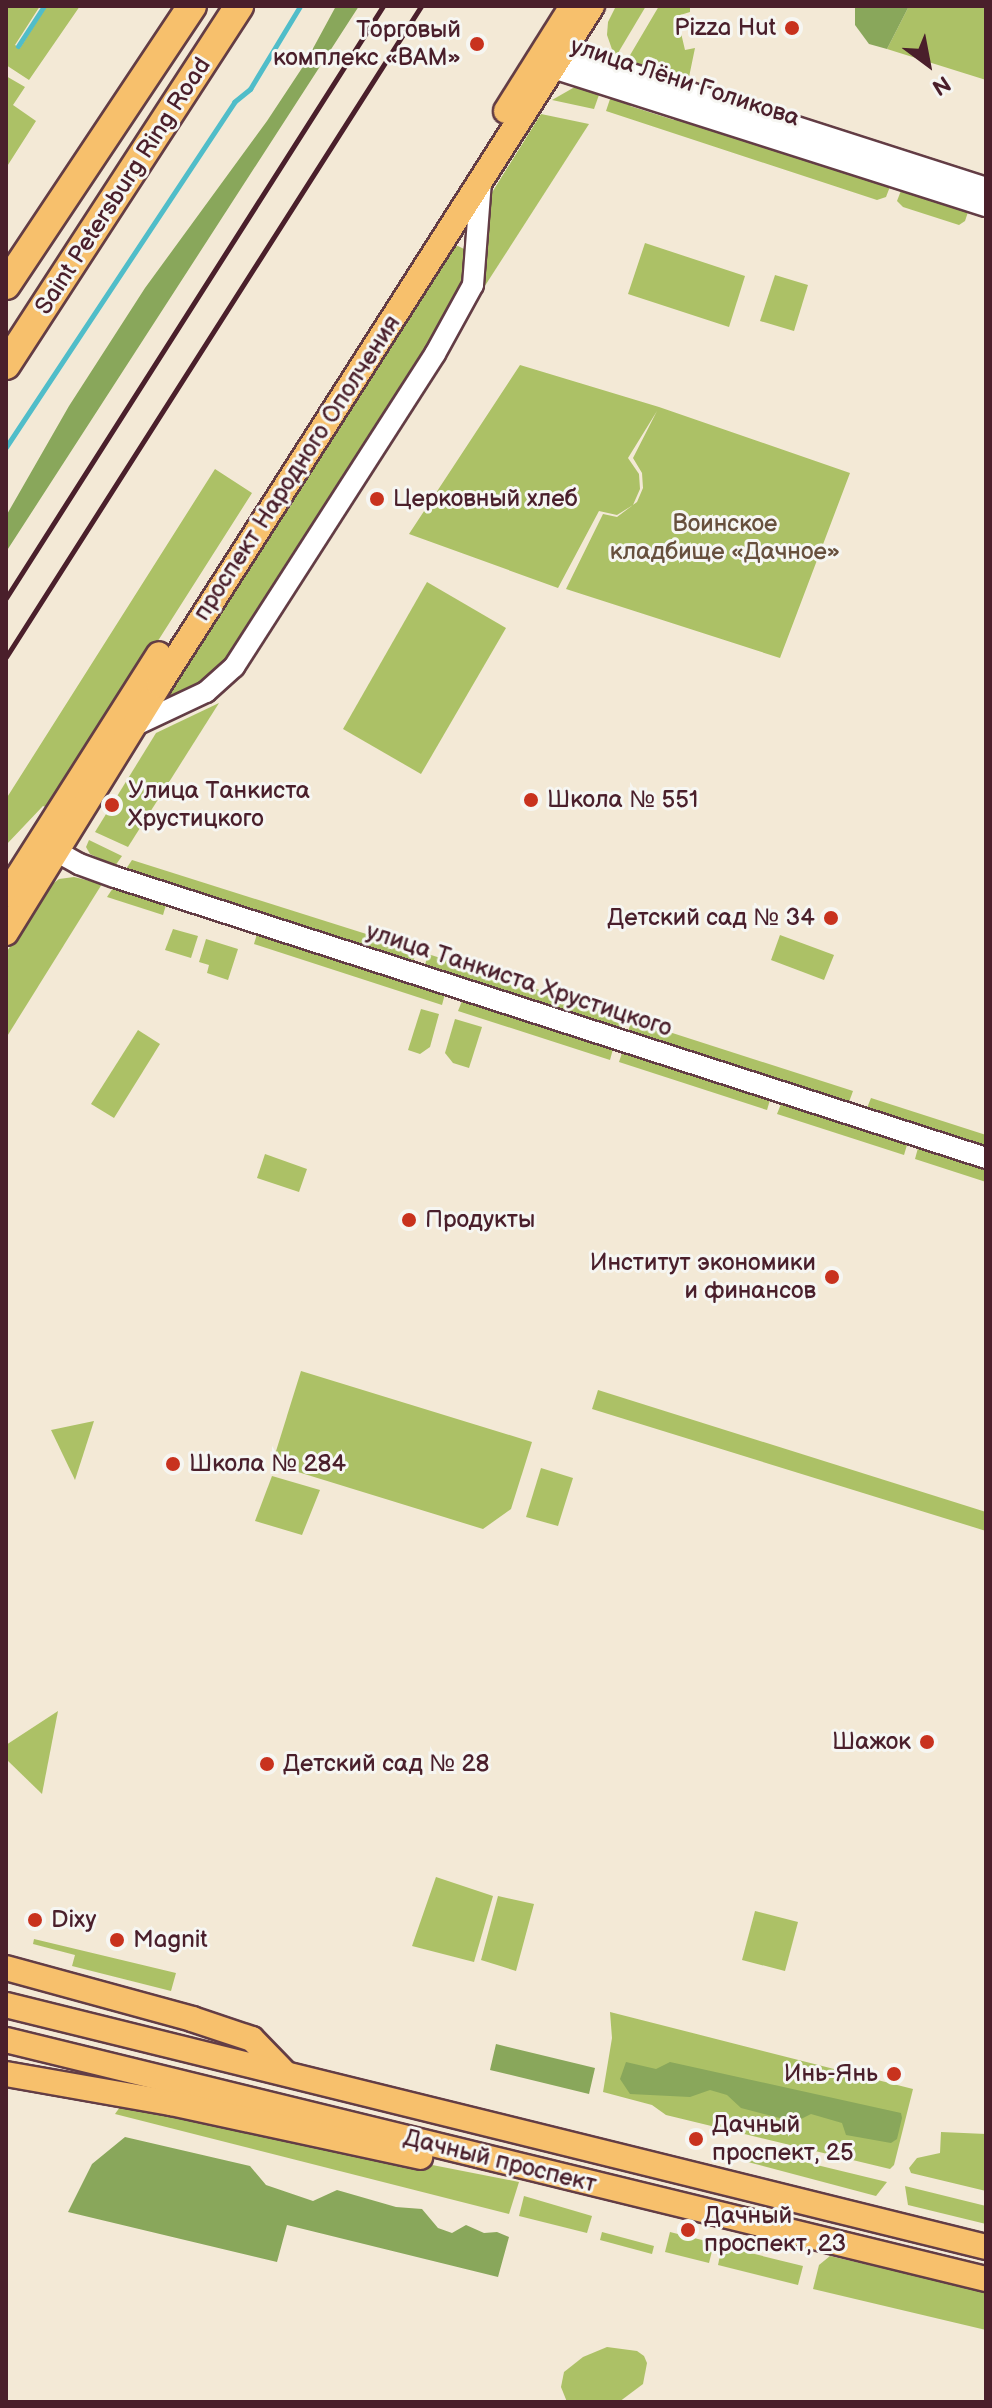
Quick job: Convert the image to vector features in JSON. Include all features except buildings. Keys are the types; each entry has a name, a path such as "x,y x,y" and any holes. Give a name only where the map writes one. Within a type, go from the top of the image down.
{"highway":[{"name":"Saint Petersburg Ring Road","path":"6,285 192,6"},
{"name":"Saint Petersburg Ring Road","path":"6,365 239,6"}],"main road":[{"name":"проспект Народного Ополчения","path":"6,895 49,847 138,724 159,685 481,181 553,58 572,6"},
{"name":"проспект Народного Ополчения","path":"6,933 49,847 553,58 592,6"},
{"path":"6,1968 176,2014 252,2039 286,2073"},
{"name":"Дачный проспект","path":"18,2008 986,2247"},
{"name":"Дачный проспект","path":"10,2041 986,2279"},
{"path":"6,2074 171,2103 426,2158 454,2150"}],"street":[{"name":"улица Лёни Голикова","path":"553,58 986,188"},
{"name":"улица Лёни Голикова","path":"553,58 986,206"},
{"path":"138,724 206,692 234,667 435,354 473,285 481,181"},
{"name":"улица Танкиста Хрустицкого","path":"49,847 115,877 986,1158"}],"green space":[{"path":"6,6 40,6 15,45 20,48 47,6 80,6 29,80 6,65"},
{"path":"336,6 359,6 6,552 6,516 69,406 145,288 267,121 304,65"},
{"path":"616,6 646,6 615,58 607,35 608,22"},
{"path":"659,6 690,6 690,12 677,16 685,50 695,48 688,82 626,62"},
{"path":"855,6 909,6 887,49 869,44 855,25"},
{"path":"909,6 986,6 986,80 887,49"},
{"path":"6,76 25,87 13,105 36,121 6,168"},
{"path":"584,87 600,92 594,109 552,100 573,88"},
{"path":"611,96 631,102 630,106 674,120 676,116 891,184 886,197 877,200 606,111"},
{"path":"541,114 589,124 481,292 491,194"},
{"path":"902,188 969,209 965,221 959,225 903,207 897,201"},
{"path":"645,243 745,276 729,327 628,294"},
{"path":"451,247 464,249 467,256 463,285 452,308 226,661 215,674 168,697"},
{"path":"775,275 808,285 794,331 760,321"},
{"name":"Воинское кладбище «Дачное»","path":"520,365 659,407 850,473 780,658 566,589 603,514 617,517 633,505 617,515 599,511 558,588 409,534","holes":["657,411 633,458 642,473 643,488 633,505 640,489 639,474 628,458"]},
{"path":"215,469 252,493 51,809 43,806 6,845 6,799"},
{"path":"427,582 506,628 421,774 343,729"},
{"path":"219,703 128,847 95,832 156,733"},
{"path":"89,840 122,856 115,866 90,854 86,847"},
{"path":"132,860 417,950 413,962 126,869"},
{"path":"74,877 102,884 6,1038 6,953 47,888 59,879"},
{"path":"113,888 166,905 163,915 107,897"},
{"path":"173,929 198,936 191,958 165,950"},
{"path":"257,934 445,994 442,1005 254,944"},
{"path":"780,935 834,955 824,980 771,960"},
{"path":"206,939 238,949 228,980 207,973 209,965 199,962"},
{"path":"428,954 623,1017 620,1028 425,965"},
{"path":"462,1001 613,1049 610,1060 458,1011"},
{"path":"421,1009 439,1014 430,1047 420,1054 408,1050"},
{"path":"455,1019 482,1027 469,1068 453,1063 445,1053"},
{"path":"632,1020 853,1091 849,1102 628,1031"},
{"path":"138,1030 160,1044 114,1118 91,1104"},
{"path":"622,1053 770,1100 767,1110 619,1062"},
{"path":"871,1098 986,1135 986,1146 867,1108"},
{"path":"781,1104 907,1145 904,1155 777,1114"},
{"path":"918,1148 986,1170 986,1182 915,1159"},
{"path":"265,1154 307,1169 299,1192 257,1178"},
{"path":"301,1371 532,1442 511,1509 483,1529 272,1464"},
{"path":"598,1390 986,1512 986,1531 592,1409"},
{"path":"94,1421 75,1480 51,1430"},
{"path":"541,1468 573,1478 558,1526 526,1517"},
{"path":"272,1476 320,1490 302,1535 255,1521"},
{"path":"58,1711 42,1794 6,1759 6,1745"},
{"path":"436,1877 493,1896 474,1962 412,1946"},
{"path":"498,1896 534,1904 516,1971 481,1960"},
{"path":"755,1911 798,1922 785,1971 742,1960"},
{"path":"34,1939 176,1973 171,1991 72,1966 75,1955 33,1944"},
{"path":"610,2012 913,2089 894,2165 890,2169 666,2115 652,2105 603,2092 612,2038"},
{"path":"496,2044 595,2068 589,2094 490,2070"},
{"path":"626,2062 656,2069 670,2062 901,2113 897,2139 891,2143 846,2135 842,2123 811,2114 795,2122 741,2108 727,2095 710,2090 690,2097 630,2094 620,2079"},
{"path":"122,2104 519,2182 509,2214 115,2114"},
{"path":"941,2132 986,2134 986,2191 911,2173 909,2168 917,2158 940,2153"},
{"path":"125,2137 250,2166 266,2185 313,2201 337,2190 396,2207 422,2209 438,2228 452,2233 466,2225 484,2233 497,2232 509,2237 498,2277 287,2225 277,2262 68,2212 92,2164"},
{"path":"747,2148 887,2182 876,2196 744,2161"},
{"path":"905,2186 986,2206 986,2224 908,2205"},
{"path":"524,2196 592,2216 587,2233 519,2216"},
{"path":"602,2232 654,2246 652,2254 600,2240"},
{"path":"670,2232 714,2243 709,2263 665,2252"},
{"path":"722,2246 803,2266 798,2285 718,2265"},
{"path":"830,2256 986,2292 986,2330 813,2289 819,2265"},
{"path":"607,2347 637,2351 644,2356 647,2363 643,2384 619,2402 567,2402 561,2387 564,2372 583,2357"}],"waterway":[{"path":"18,46 44,6"},
{"path":"6,447 234,102 250,89 300,6"}],"railway":[{"path":"6,598 383,6"},
{"path":"6,657 421,6"}],"place":[{"name":"Pizza Hut","path":"792,28"},
{"name":"Торговый комплекс «ВАМ»","path":"477,44"},
{"name":"Церковный хлеб","path":"377,499"},
{"name":"Школа № 551","path":"531,800"},
{"name":"Улица Танкиста Хрустицкого","path":"112,805"},
{"name":"Детский сад № 34","path":"831,918"},
{"name":"Продукты","path":"409,1220"},
{"name":"Институт экономики и финансов","path":"832,1277"},
{"name":"Школа № 284","path":"173,1464"},
{"name":"Шажок","path":"927,1742"},
{"name":"Детский сад № 28","path":"267,1764"},
{"name":"Dixy","path":"35,1920"},
{"name":"Magnit","path":"117,1940"},
{"name":"Инь-Янь","path":"894,2074"},
{"name":"Дачный проспект, 25","path":"696,2139"},
{"name":"Дачный проспект, 23","path":"688,2230"}]}
